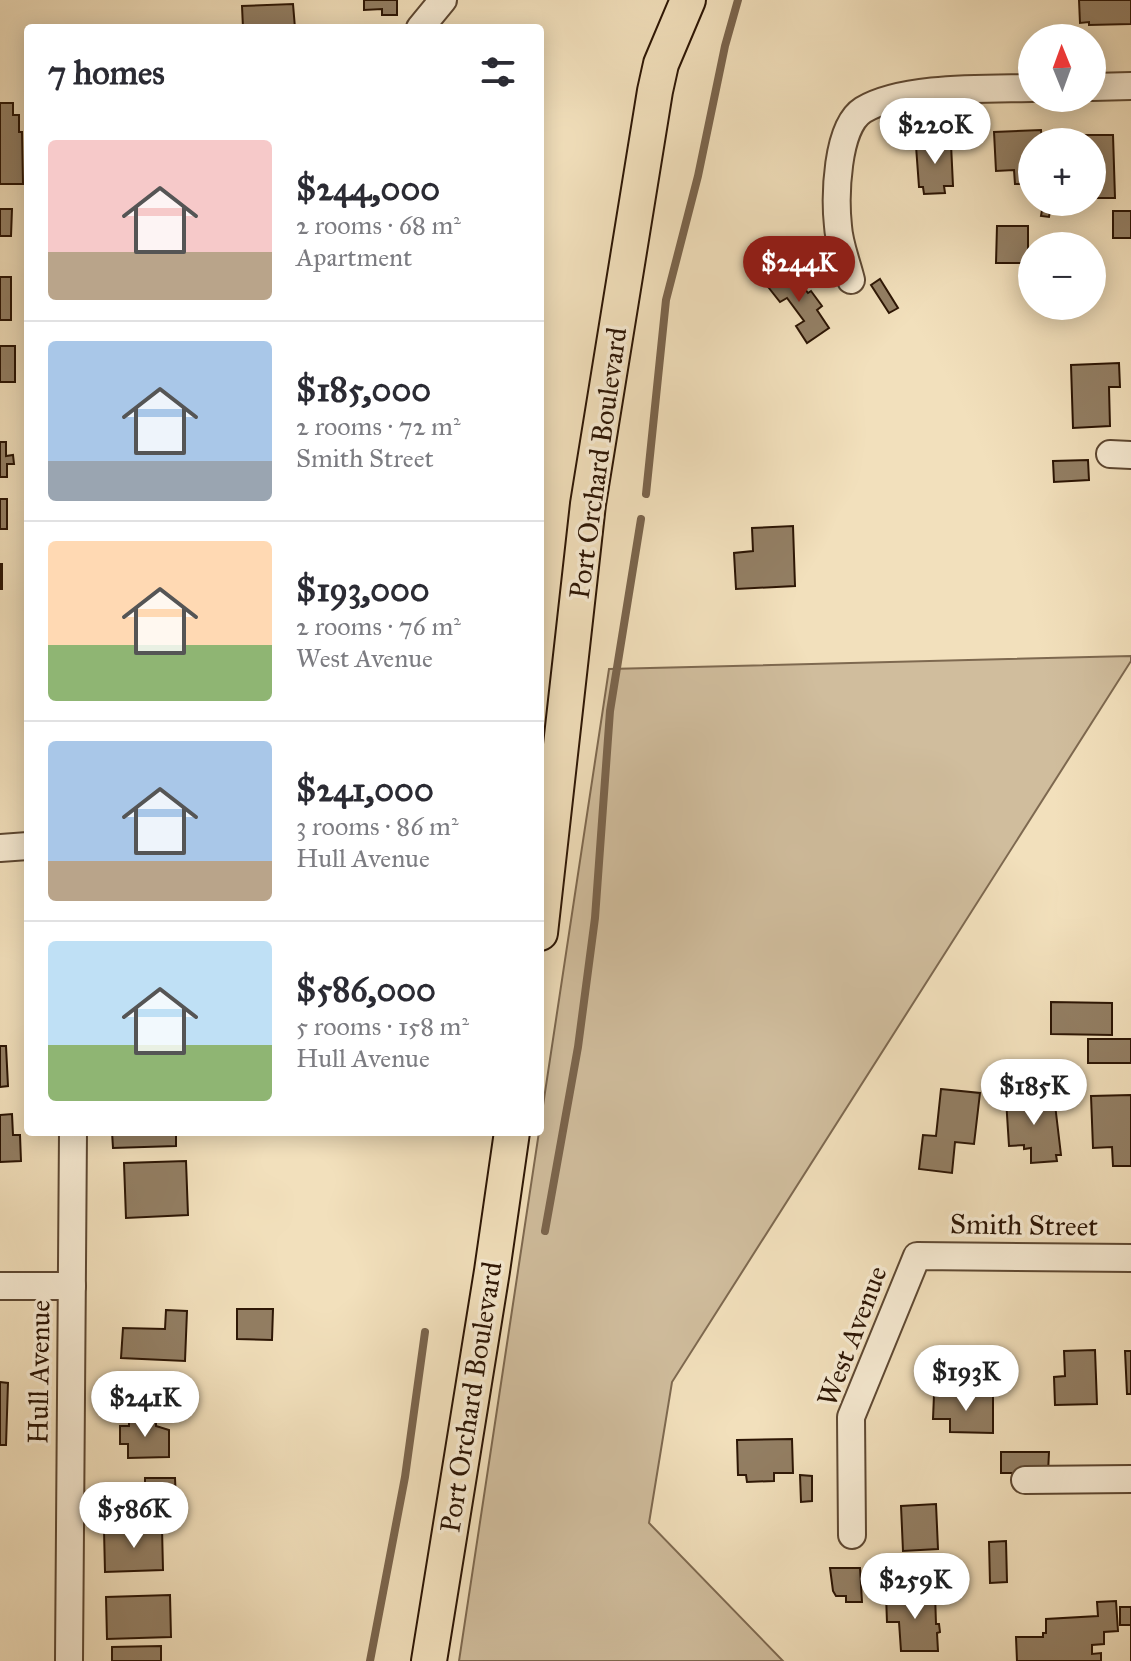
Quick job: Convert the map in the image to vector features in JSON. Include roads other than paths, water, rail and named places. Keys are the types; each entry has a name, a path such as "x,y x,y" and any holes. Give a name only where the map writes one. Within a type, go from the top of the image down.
{"main road":[{"name":"Port Orchard Boulevard","path":"544,897 588,504 655,91 661,64 688,0"},
{"name":"Port Orchard Boulevard","path":"429,1661 511,1136"}],"street":[{"path":"423,24 443,0"},
{"path":"1106,87 1131,86"},
{"path":"851,280 838,228 837,176 843,141 859,112 889,98 968,89 1018,88"},
{"path":"0,848 24,846"},
{"name":"Hull Avenue","path":"69,1661 73,1136"},
{"name":"Smith Street","path":"917,1256 1131,1258"},
{"name":"West Avenue","path":"852,1535 851,1417 917,1256"},
{"path":"0,1286 72,1286"},
{"path":"1025,1480 1131,1479"}],"waterway":[{"path":"646,494 666,300 738,0"},
{"path":"545,1231 578,1047 595,918 610,711 641,519"},
{"path":"370,1661 405,1477 425,1332"}]}
